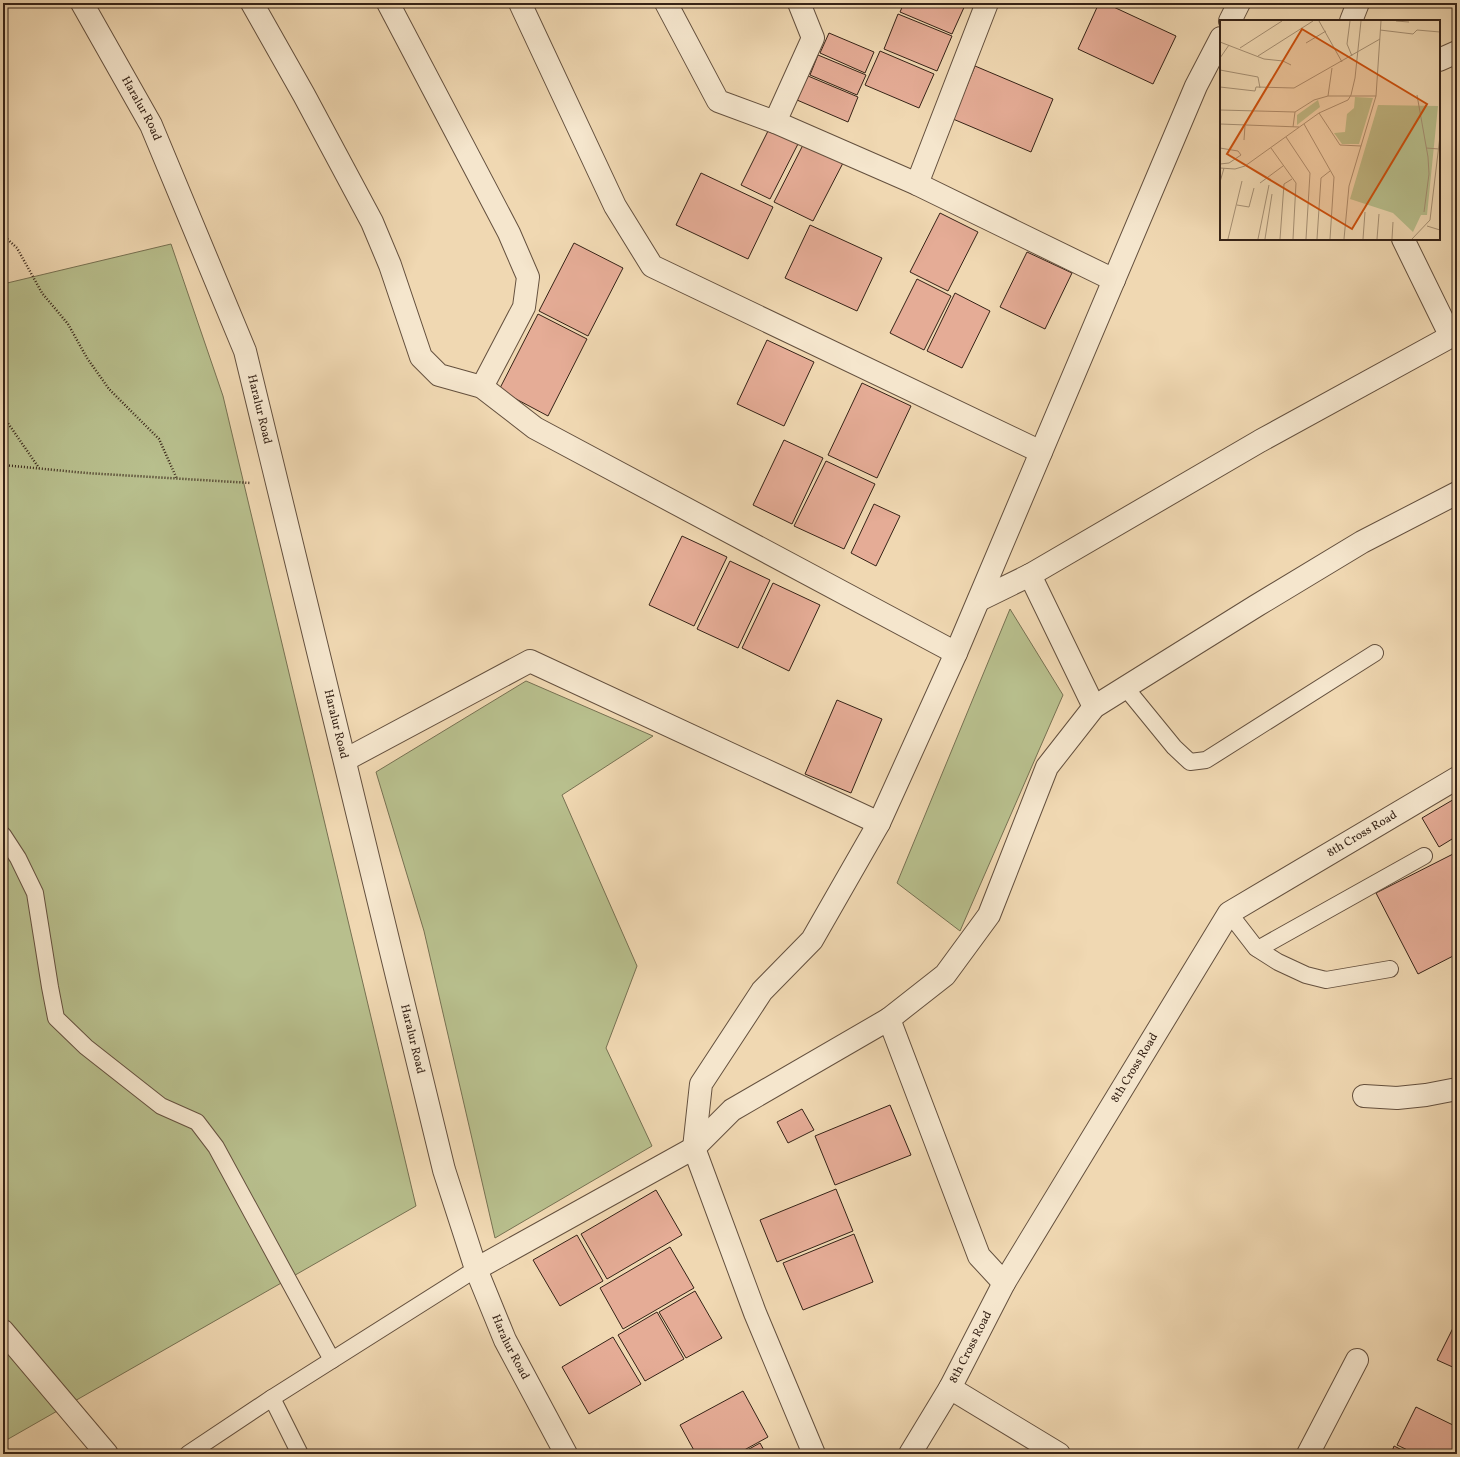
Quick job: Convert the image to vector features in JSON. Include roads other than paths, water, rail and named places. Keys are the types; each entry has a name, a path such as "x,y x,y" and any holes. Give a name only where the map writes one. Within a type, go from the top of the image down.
{"street":[{"name":"Haralur Road","path":"82,3 150,125 245,351 444,1170 476,1269 505,1340 566,1454"},
{"path":"252,3 304,94 372,222 390,265 421,357 439,375 482,387 535,428 956,653"},
{"path":"388,3 509,233 528,277 524,307 482,387"},
{"path":"520,3 616,206 652,266 1041,452"},
{"path":"666,3 718,101 775,122 917,184 1114,280"},
{"path":"775,122 813,38 799,3"},
{"path":"917,184 987,3"},
{"path":"1230,20 1239,3"},
{"path":"1351,20 1358,3"},
{"path":"814,1454 755,1314 694,1148 701,1084 762,991 812,940 879,823 956,653 1196,86 1220,40"},
{"path":"1440,60 1457,52"},
{"path":"978,600 1030,575 1260,441 1454,335 1404,240"},
{"path":"476,1269 694,1148 732,1110 889,1019 945,975 989,915 1047,767 1094,707 1256,606 1356,546 1457,493"},
{"path":"1030,575 1094,707"},
{"path":"345,760 530,661 879,823"},
{"name":"8th Cross Road","path":"910,1454 950,1388 1004,1282 1229,913 1457,778"},
{"path":"889,1019 979,1256 1004,1282"},
{"path":"1364,1096 1397,1098 1426,1096 1457,1088"},
{"path":"3,1331 107,1454"},
{"path":"1308,1454 1357,1360"},
{"path":"950,1388 1059,1454"}],"lane":[{"path":"1125,687 1174,747 1190,762 1206,760 1375,653"},
{"path":"3,835 18,858 35,893 56,1018 86,1047 161,1106 197,1122 216,1147 332,1360"},
{"path":"1258,949 1424,856"},
{"path":"1229,913 1256,948 1278,962 1306,975 1326,980 1390,968"},
{"path":"188,1454 272,1398 476,1269"},
{"path":"272,1398 300,1454"}]}
